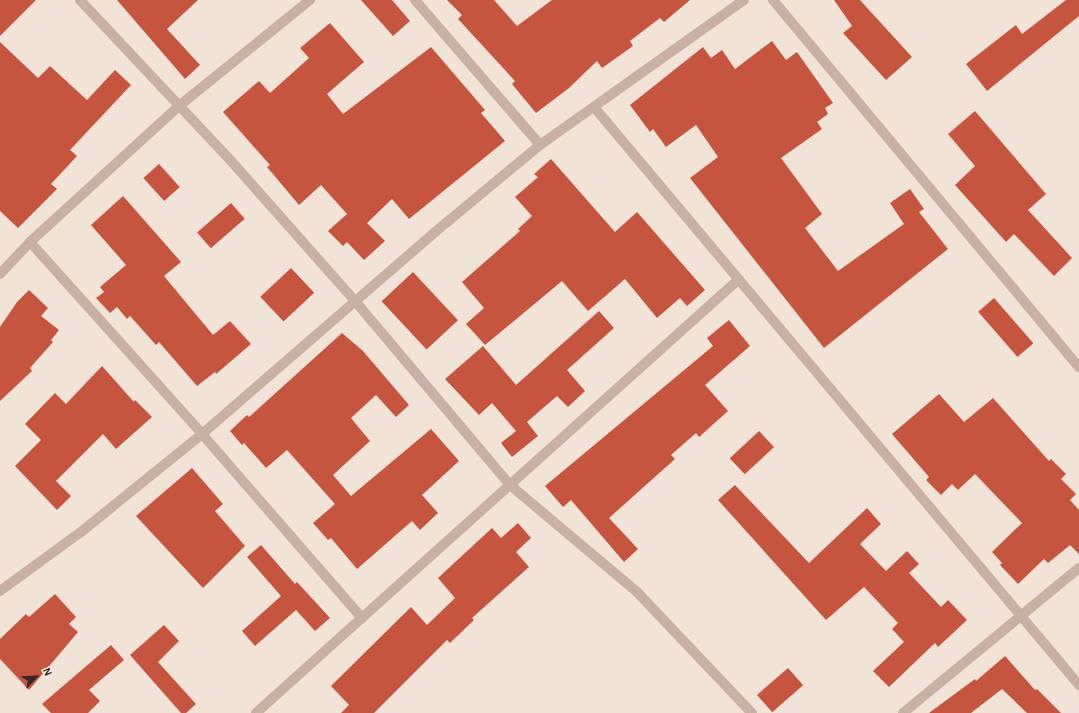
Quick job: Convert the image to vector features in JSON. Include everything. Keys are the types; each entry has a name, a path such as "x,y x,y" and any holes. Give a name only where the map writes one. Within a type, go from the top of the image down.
{"street":[{"path":"80,0 179,106 355,301 510,485 637,592 752,713"},
{"path":"0,274 30,242 179,106 310,0"},
{"path":"415,0 540,145"},
{"path":"0,591 81,532 202,434 355,301 540,145 744,0"},
{"path":"773,0 1079,367"},
{"path":"594,107 739,279 1020,618 1079,685"},
{"path":"30,242 202,434 362,618"},
{"path":"256,713 739,279"},
{"path":"903,713 1079,568"}],"building":[{"path":"0,0 36,0 0,36"},
{"path":"117,0 198,0 167,29 200,65 185,79"},
{"path":"361,0 392,0 410,21 393,36"},
{"path":"447,0 494,0 517,26 552,0 690,0 664,22 660,18 630,41 633,46 602,68 597,61 569,88 536,113 512,84 515,81 458,19 462,15"},
{"path":"834,0 860,0 912,57 886,80 843,33 852,26"},
{"path":"1066,0 1079,0 1079,16 987,91 966,64 1016,25 1022,34"},
{"path":"330,23 364,62 327,94 343,114 431,47 485,110 481,113 505,141 409,219 392,199 367,223 385,241 364,260 347,242 343,246 328,231 347,214 321,185 299,205 267,167 270,165 223,112 259,81 270,93 309,58 300,48"},
{"path":"772,41 786,60 797,52 833,103 825,108 828,114 817,122 822,129 781,158 822,214 805,228 838,271 904,224 890,203 910,189 924,209 919,212 948,249 824,348 690,178 718,157 696,125 666,147 653,129 650,132 630,105 703,47 711,58 722,50 735,69"},
{"path":"0,42 38,78 50,66 87,100 115,70 131,85 70,150 77,156 51,184 57,189 18,228 0,211"},
{"path":"975,111 1046,194 1028,210 1072,258 1054,276 1014,234 1006,242 955,185 975,166 948,134"},
{"path":"551,159 615,232 637,212 705,290 687,306 680,298 657,318 625,279 588,311 562,281 485,345 466,324 484,308 462,282 520,231 518,229 532,216 515,197 538,177 534,174"},
{"path":"159,164 180,187 164,201 143,178"},
{"path":"123,196 181,262 164,276 213,335 230,321 251,344 216,374 215,372 197,386 159,342 156,345 130,316 127,319 117,307 110,313 96,298 104,292 100,287 126,265 91,225"},
{"path":"231,203 245,219 211,248 197,233"},
{"path":"291,268 314,293 283,322 260,297"},
{"path":"413,272 458,320 427,350 382,301"},
{"path":"29,290 48,308 41,316 59,330 51,340 53,342 30,368 32,371 0,401 0,327 17,302"},
{"path":"994,298 1033,343 1018,357 978,312"},
{"path":"599,311 614,328 567,370 585,391 568,407 557,396 527,422 538,436 512,457 501,443 516,431 492,403 479,415 445,379 483,346 516,385"},
{"path":"729,320 750,346 705,385 728,411 699,437 696,433 671,455 675,459 609,518 638,549 624,562 571,500 563,507 545,486 713,346 707,338"},
{"path":"342,333 363,351 409,405 396,417 376,395 351,418 370,441 333,475 351,496 431,429 459,461 422,495 438,513 420,530 412,521 357,569 331,538 328,540 313,523 335,504 287,450 266,468 244,443 242,445 230,431 247,415 249,417"},
{"path":"102,366 134,402 135,400 152,417 116,449 103,434 56,481 71,496 57,510 15,466 41,440 25,424 55,393 66,404"},
{"path":"939,394 964,422 993,398 1049,461 1051,459 1066,474 1061,479 1076,494 1070,500 1079,510 1079,554 1070,545 1048,563 1044,559 1018,584 1000,565 1002,563 992,552 1022,523 975,474 958,490 952,484 941,495 926,480 929,477 892,434"},
{"path":"759,431 774,447 745,474 730,458"},
{"path":"192,468 223,504 215,511 245,546 203,588 136,516"},
{"path":"735,485 809,563 867,508 881,524 860,544 886,571 907,551 919,564 909,573 941,607 948,600 967,620 938,647 935,643 889,687 873,671 904,642 892,629 898,623 864,587 826,620 718,500"},
{"path":"518,523 531,538 516,552 529,567 472,618 474,620 450,643 447,640 374,713 341,713 349,705 331,686 411,607 427,625 455,598 438,578 492,528 501,538"},
{"path":"261,545 295,584 297,582 330,618 315,631 296,610 255,646 242,631 281,596 247,557"},
{"path":"55,594 76,617 69,624 78,632 29,690 0,659 0,639 26,614 29,617"},
{"path":"164,625 179,641 158,662 196,704 186,713 181,713 130,655"},
{"path":"111,645 124,660 89,690 100,701 88,713 51,713 42,704"},
{"path":"1005,656 1035,690 1037,689 1061,713 1027,713 1002,689 971,713 929,713 975,679 976,681"},
{"path":"788,668 803,685 772,712 757,695"}]}
